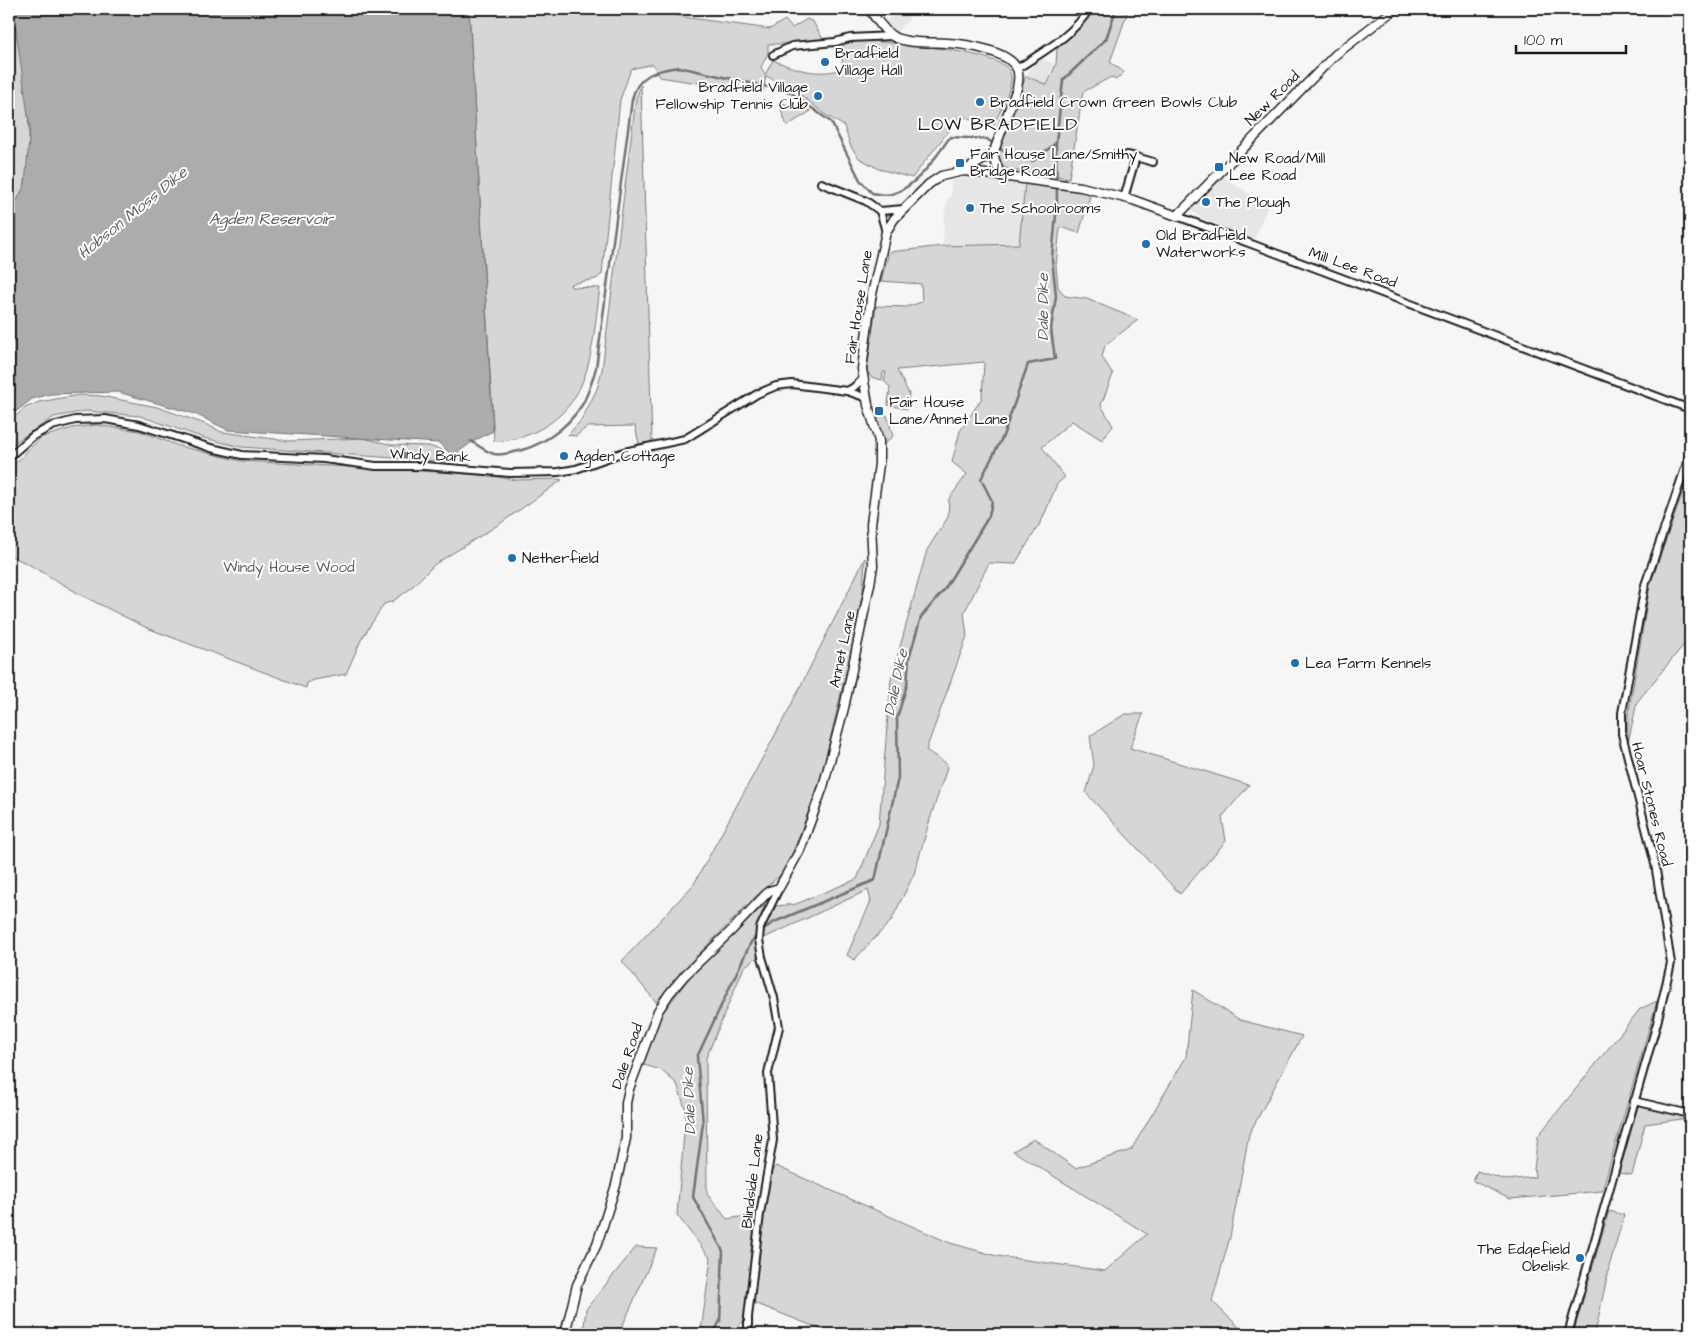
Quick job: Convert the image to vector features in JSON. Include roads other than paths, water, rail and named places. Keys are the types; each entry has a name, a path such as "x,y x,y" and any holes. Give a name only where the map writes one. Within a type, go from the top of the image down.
{"street":[{"path":"869,9 892,36 910,41 958,44 987,50 1004,56 1017,69 1019,78 1017,88 993,153 1000,175"},
{"path":"1017,69 1046,50 1073,28 1089,9"},
{"name":"New Road","path":"1177,216 1335,55 1395,9"},
{"path":"773,55 792,46 835,42 850,38 887,38 892,36"},
{"path":"964,171 993,153"},
{"path":"1127,155 1153,162"},
{"path":"1124,198 1136,157"},
{"name":"Fair House Lane","path":"868,402 862,369 871,299 879,255 886,232 904,209 929,184 941,176 964,171 1000,175"},
{"name":"Mill Lee Road","path":"1000,175 1081,187 1124,198 1177,216 1690,409"},
{"path":"821,183 866,201 880,211 886,232"},
{"path":"880,211 904,209"},
{"path":"847,390 863,379"},
{"name":"Windy Bank","path":"9,457 33,436 52,426 75,420 105,420 139,425 211,448 242,455 324,459 376,466 426,466 510,473 558,472 576,469 624,452 685,439 757,394 776,386 792,384 847,390 868,402"},
{"name":"Annet Lane","path":"779,888 803,843 823,787 844,708 870,584 873,566 871,524 879,464 879,441 868,402"},
{"name":"Hoar Stones Road","path":"1568,1334 1657,1023 1671,962 1655,864 1622,734 1622,713 1645,585 1690,454"},
{"name":"Blindside Lane","path":"748,1334 748,1318 760,1214 773,1140 768,1073 779,1027 774,998 762,957 760,928 779,888"},
{"name":"Dale Road","path":"565,1334 577,1285 597,1244 616,1185 626,1138 628,1089 658,1011 685,975 769,892 779,888"},
{"path":"1634,1101 1690,1114"}],"water":[{"name":"Agden Reservoir","path":"13,9 469,9 493,431 472,442 453,456 439,443 228,430 195,414 118,392 51,394 32,399 9,417 9,217 25,184 30,129"}],"waterway":[{"name":"Dale Dike","path":"761,932 772,923 875,880 898,778 897,718 907,685 909,658 921,617 944,590 989,516 992,501 981,479 1003,436 1028,364 1055,359 1051,329 1056,296 1052,258 1057,203 1056,143 1063,80 1106,39 1116,9"},
{"path":"471,441 491,453 502,454 521,451 541,442 560,430 582,405 596,368 632,100 638,85 649,75 679,67 790,92 831,122 860,180 872,193 877,194 892,194 910,185 925,170 950,137 987,139 1013,158 1033,161 1056,143"},
{"name":"Dale Dike","path":"713,1334 720,1321 723,1251 693,1197 703,1123 697,1057 751,942 757,936"}],"place":[{"name":"Bradfield Village Hall","path":"825,62"},
{"name":"Bradfield Village Fellowship Tennis Club","path":"818,96"},
{"name":"Bradfield Crown Green Bowls Club","path":"980,102"},
{"name":"Fair House Lane/Smithy Bridge Road","path":"960,163"},
{"name":"New Road/Mill Lee Road","path":"1219,167"},
{"name":"The Plough","path":"1206,202"},
{"name":"The Schoolrooms","path":"970,208"},
{"name":"Old Bradfield Waterworks","path":"1146,244"},
{"name":"Fair House Lane/Annet Lane","path":"879,411"},
{"name":"Agden Cottage","path":"564,456"},
{"name":"Netherfield","path":"512,558"},
{"name":"Lea Farm Kennels","path":"1295,663"},
{"name":"The Edgefield Obelisk","path":"1580,1258"}],"district":[{"name":"LOW BRADFIELD","path":"998,124"}],"water label":[{"name":"Hobson Moss Dike","path":"132,212"}],"park label":[{"name":"Windy House Wood","path":"289,567"}]}
